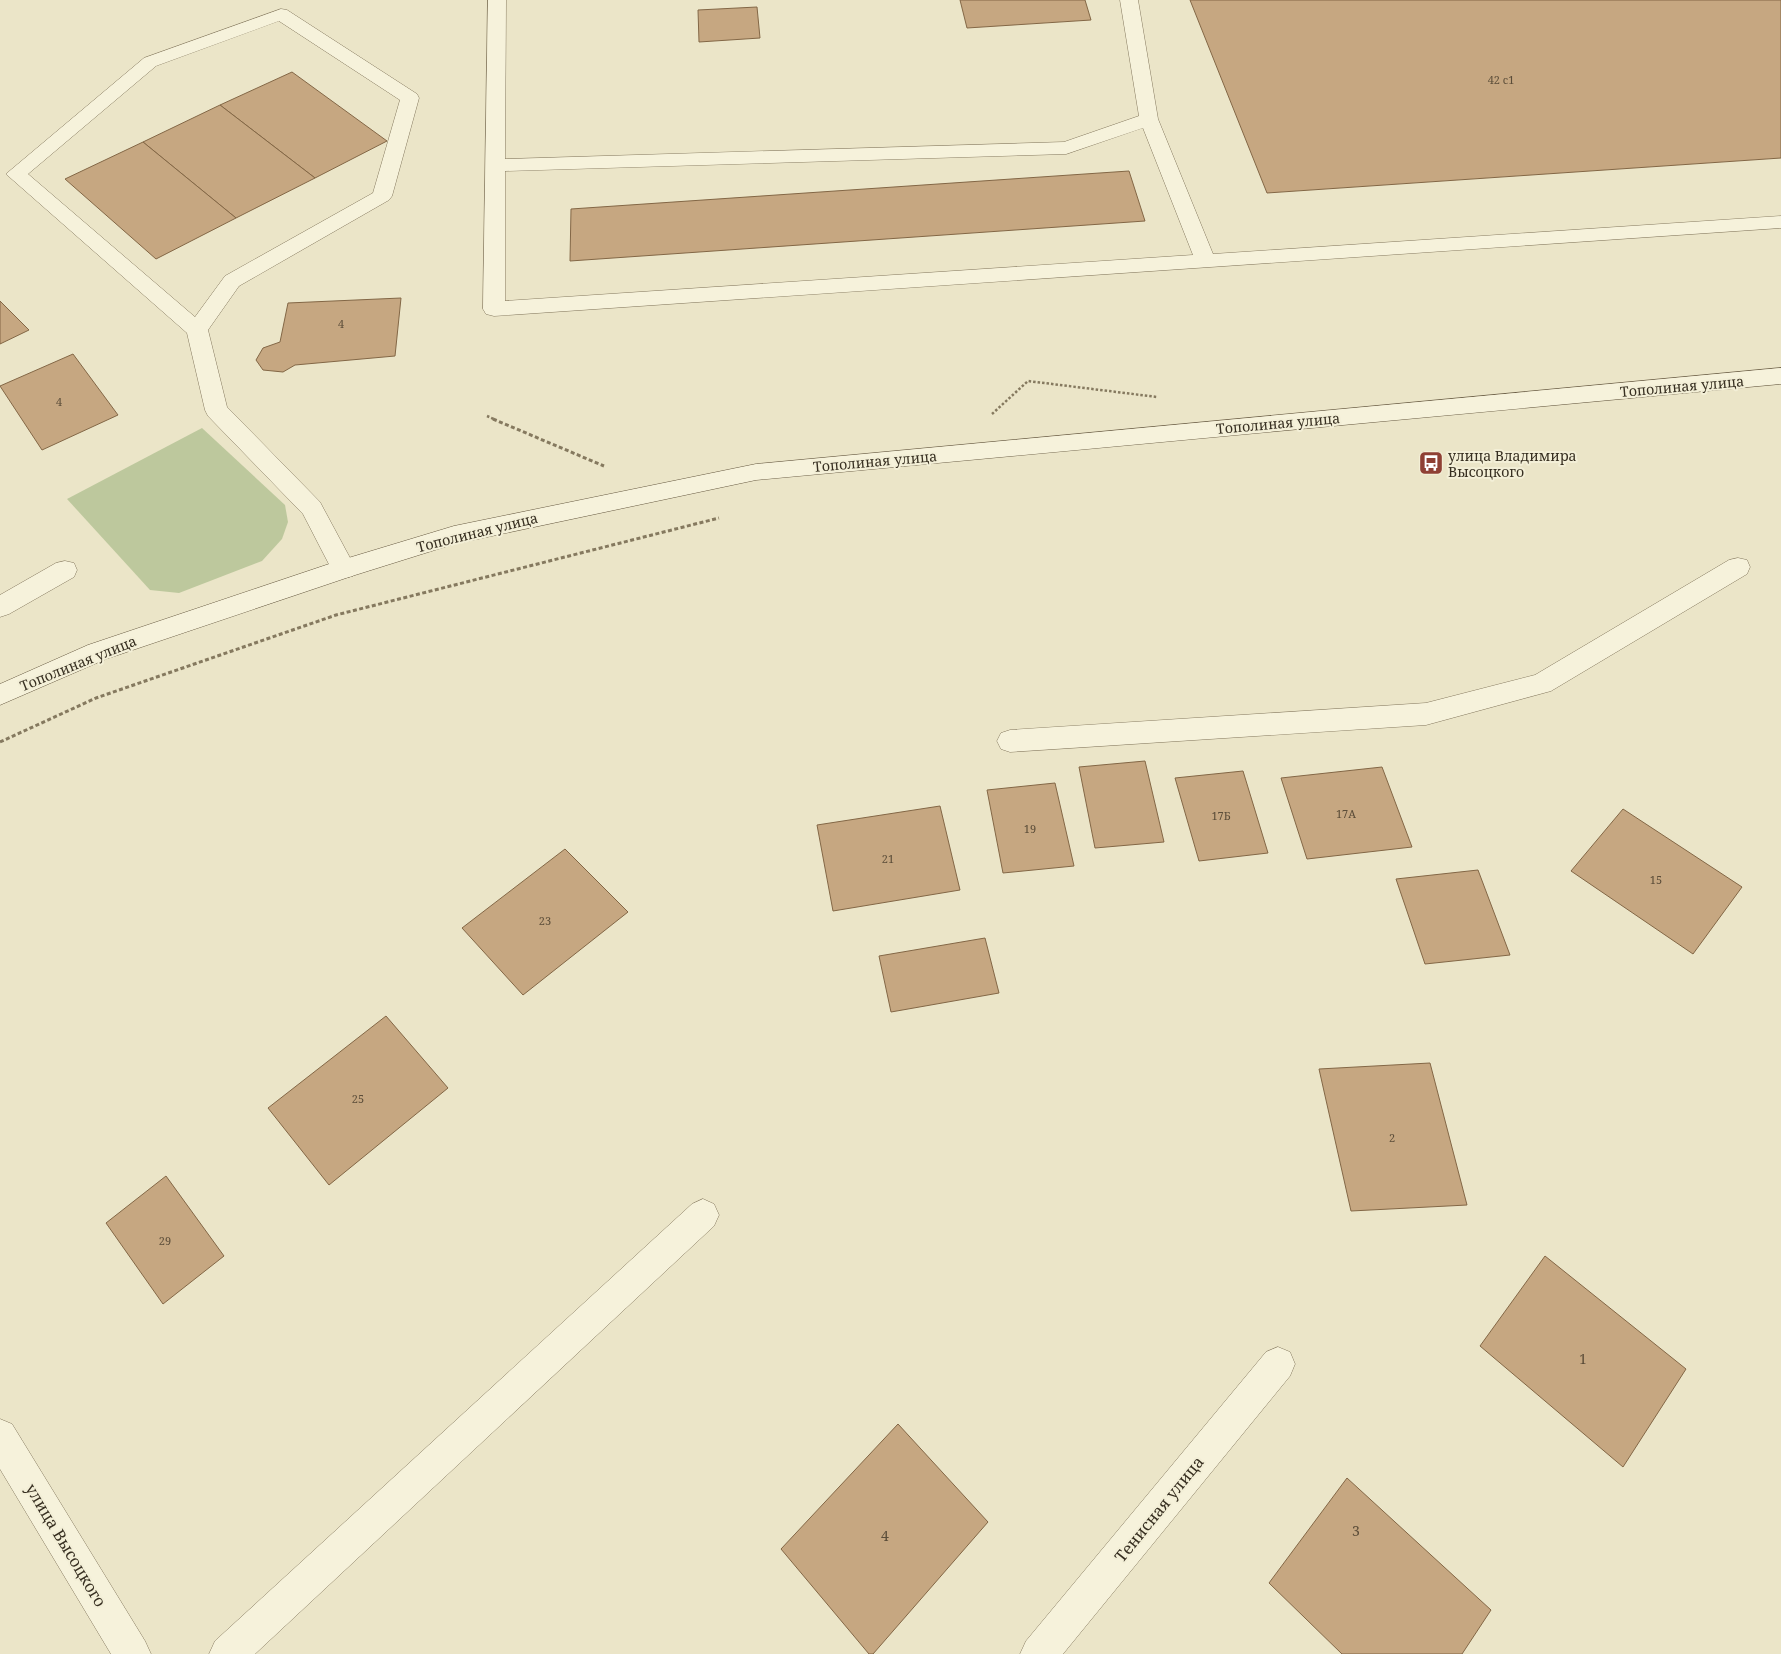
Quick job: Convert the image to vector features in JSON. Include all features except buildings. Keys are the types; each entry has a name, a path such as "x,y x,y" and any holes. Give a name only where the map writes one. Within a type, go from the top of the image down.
{"main road":[{"path":"496,0 494,308 1781,222"},
{"path":"1129,0 1149,119 1205,260"},
{"path":"196,330 232,281 382,196 410,98 281,14 150,62 16,174 196,330 216,410 312,508 344,569"},
{"path":"495,165 1066,148 1149,119"},
{"name":"Тополиная улица","path":"0,695 97,652 344,569 454,535 756,472 1781,376"},
{"path":"1010,741 1426,714 1542,684 1738,567"},
{"path":"0,608 65,570"},
{"path":"228,1654 703,1215"},
{"name":"Тенисная улица","path":"1039,1654 1278,1364"},
{"name":"улица Высоцкого","path":"0,1436 132,1654"}],"path":[{"path":"0,742 96,698 336,615 726,517"}],"green space":[{"path":"202,428 285,505 288,522 282,539 262,561 179,593 150,590 67,499"}],"place":[{"name":"улица Владимира Высоцкого","path":"1431,463"}]}
